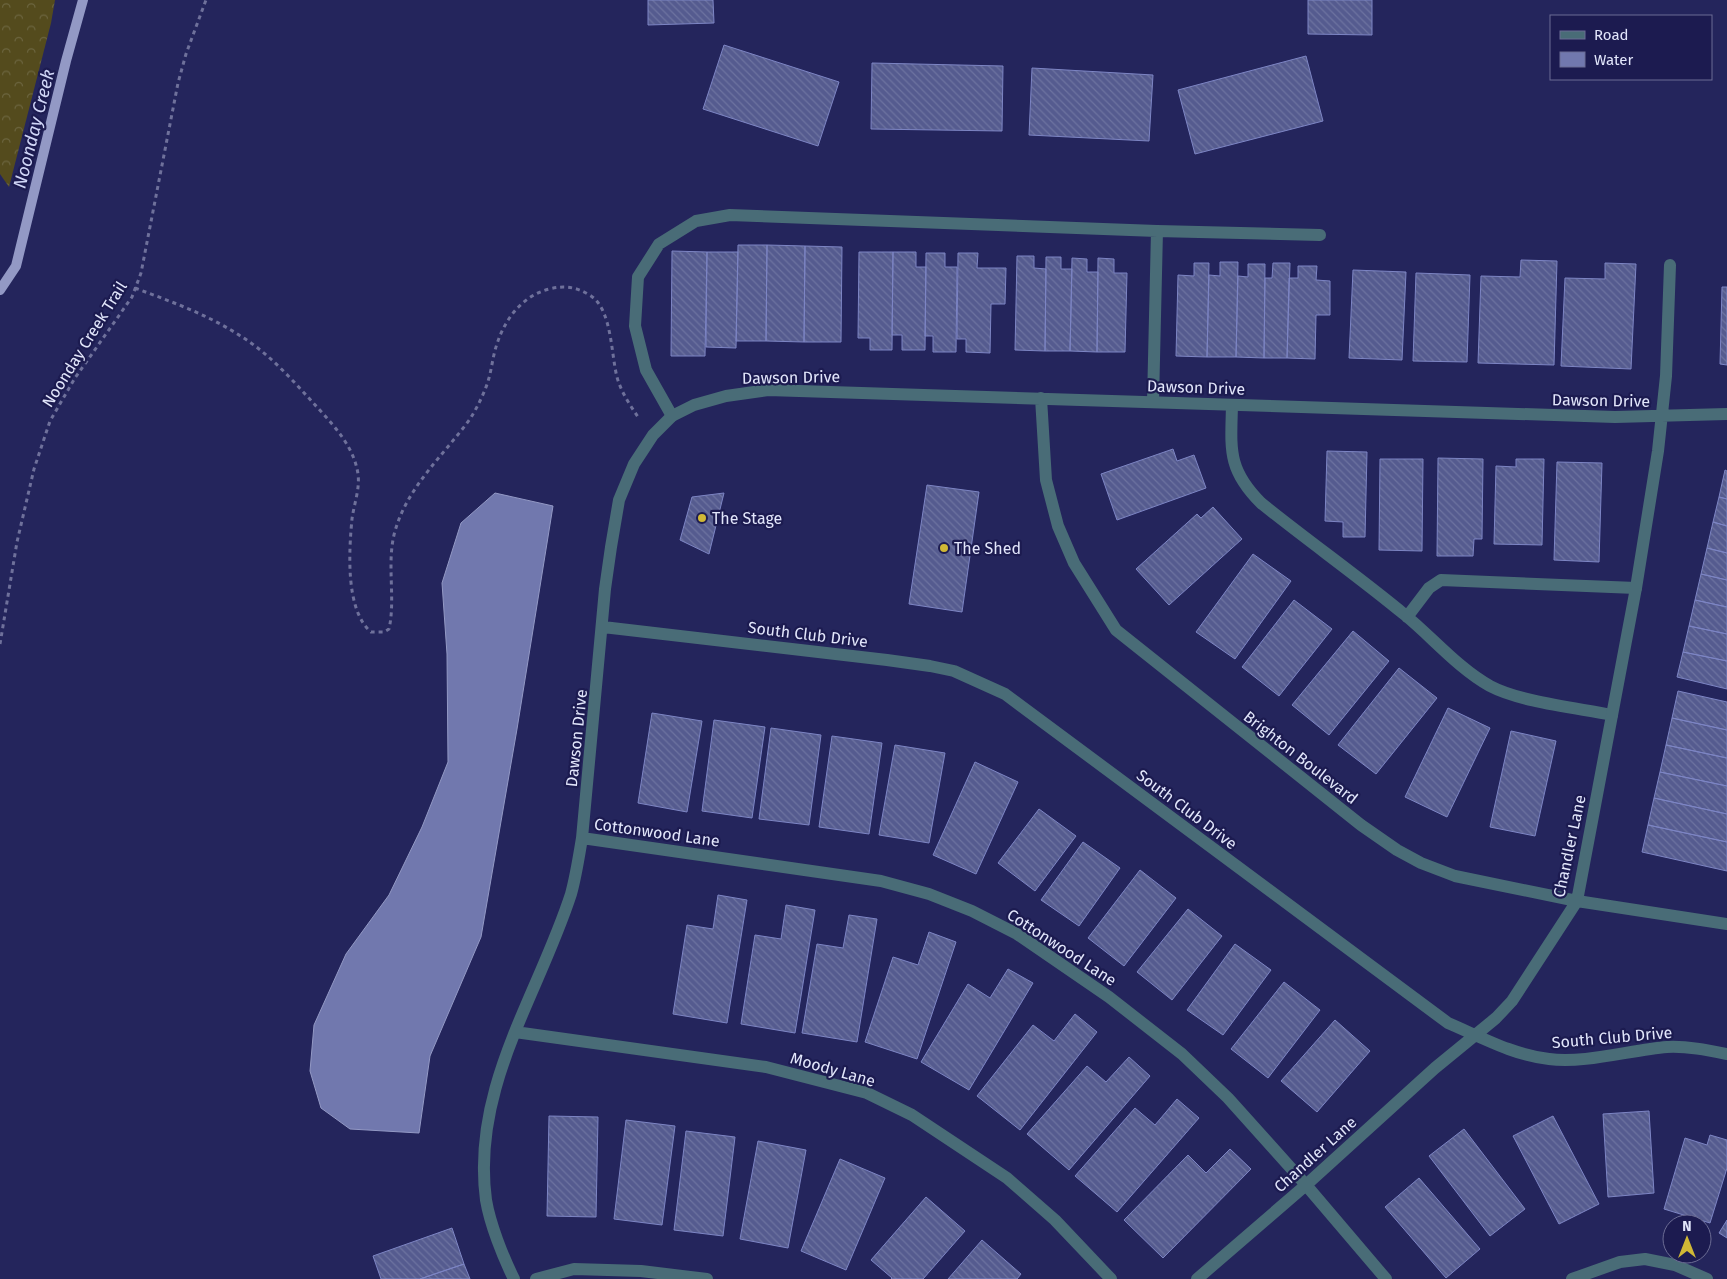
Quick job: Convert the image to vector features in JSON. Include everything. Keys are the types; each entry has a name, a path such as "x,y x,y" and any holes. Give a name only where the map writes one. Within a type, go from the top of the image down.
{"street":[{"path":"672,416 646,370 635,326 638,277 659,244 696,222 730,215 1157,231 1320,234"},
{"path":"1152,402 1157,231"},
{"name":"Chandler Lane","path":"1197,1279 1306,1185 1428,1075 1496,1018 1512,1000 1577,902 1636,588 1658,452 1666,376 1670,265"},
{"name":"Dawson Drive","path":"514,1279 502,1254 487,1202 484,1174 484,1144 489,1109 496,1082 571,893 582,838 606,589 619,500 634,464 653,435 672,416 694,405 726,396 768,390 1622,417 1727,414"},
{"name":"Brighton Boulevard","path":"1041,398 1046,480 1058,526 1074,563 1116,630 1361,825 1397,850 1421,863 1455,876 1577,902 1727,924"},
{"path":"1232,404 1231,450 1237,470 1246,488 1260,503 1407,617 1465,669 1490,686 1536,700 1612,715"},
{"path":"1407,617 1429,588 1441,580 1636,588"},
{"name":"South Club Drive","path":"603,627 930,666 954,671 1006,694 1448,1024 1518,1053 1550,1060 1668,1047 1702,1049 1727,1054"},
{"name":"Cottonwood Lane","path":"582,838 881,881 929,894 972,911 1017,934 1109,997 1182,1054 1228,1098 1306,1185 1386,1279"},
{"name":"Moody Lane","path":"515,1032 766,1067 867,1093 912,1115 1007,1178 1055,1220 1111,1279"},
{"path":"1572,1279 1620,1262 1645,1259 1675,1265 1707,1279"},
{"path":"536,1279 574,1269 641,1271 707,1279"}],"path":[{"name":"Noonday Creek Trail","path":"0,644 17,542 34,469 50,421 75,378 132,297 141,273 178,83 186,54 206,0"},
{"path":"135,288 210,318 243,337 288,375 344,439 352,454 358,475 350,541 350,579 360,618 371,632 384,632 389,629 391,620 391,567 395,532 405,507 419,481 477,407 489,377 501,331 516,308 527,299 544,290 560,286 578,288 602,307 618,379 628,402 642,422"}],"green space":[{"path":"0,0 55,0 51,23 9,187 0,174"}],"water":[{"path":"495,493 553,506 481,937 430,1056 419,1133 350,1129 321,1108 310,1071 314,1025 346,954 389,895 422,827 448,762 447,654 442,583 461,523"}],"building":[{"path":"648,0 713,0 714,23 648,25"},
{"path":"1308,0 1372,0 1372,35 1308,34"},
{"path":"724,45 839,82 818,146 703,109"},
{"path":"1306,56 1323,121 1195,154 1178,90"},
{"path":"872,63 1003,66 1002,131 871,129"},
{"path":"1032,68 1153,75 1149,141 1029,135"},
{"path":"738,245 767,245 766,341 736,341"},
{"path":"767,245 805,246 804,342 766,341"},
{"path":"805,246 842,247 841,342 804,342"},
{"path":"672,251 707,252 705,356 671,356"},
{"path":"707,252 738,252 736,348 706,347"},
{"path":"859,252 893,252 892,350 870,350 870,338 858,338"},
{"path":"893,252 916,252 916,267 926,267 925,350 902,350 902,335 892,335"},
{"path":"926,253 945,253 945,267 957,267 956,352 933,352 933,336 925,336"},
{"path":"958,253 978,253 977,268 1006,268 1005,304 991,304 990,353 966,352 966,339 957,339"},
{"path":"1017,256 1034,256 1034,268 1046,269 1045,351 1015,350"},
{"path":"1046,257 1061,257 1061,269 1072,269 1070,351 1045,351"},
{"path":"1072,258 1087,259 1087,272 1098,272 1097,352 1070,351"},
{"path":"1098,258 1114,259 1114,273 1127,273 1125,352 1097,352"},
{"path":"1521,260 1557,261 1554,365 1478,363 1481,276 1520,277"},
{"path":"1220,262 1238,262 1236,357 1207,357 1209,275 1220,276"},
{"path":"1194,263 1209,263 1207,357 1176,356 1178,275 1194,276"},
{"path":"1273,263 1290,263 1287,358 1264,358 1265,278 1272,278"},
{"path":"1605,263 1636,264 1631,369 1561,366 1565,278 1605,279"},
{"path":"1248,264 1265,264 1264,358 1236,357 1238,276 1248,277"},
{"path":"1298,266 1317,266 1316,280 1330,281 1330,315 1316,315 1315,359 1287,358 1289,278 1298,278"},
{"path":"1353,270 1406,272 1402,360 1349,358"},
{"path":"1416,273 1470,275 1467,362 1413,361"},
{"path":"1722,287 1727,287 1727,365 1720,364"},
{"path":"1173,449 1177,461 1194,455 1206,488 1117,520 1101,474"},
{"path":"1327,451 1367,452 1365,537 1343,537 1343,522 1325,521"},
{"path":"1438,458 1483,459 1482,539 1474,539 1473,556 1437,556"},
{"path":"1380,459 1423,459 1422,551 1379,550"},
{"path":"1516,459 1544,459 1542,545 1494,544 1496,466 1516,467"},
{"path":"1557,462 1602,463 1599,562 1554,560"},
{"path":"1725,470 1727,471 1727,499 1719,497"},
{"name":"The Shed","path":"927,485 979,492 962,612 909,604"},
{"name":"The Stage","path":"724,493 709,554 680,540 692,497"},
{"path":"1719,497 1727,499 1727,526 1713,522"},
{"path":"1213,507 1242,539 1169,605 1136,569 1197,514 1201,518"},
{"path":"1713,522 1727,526 1727,553 1707,548"},
{"path":"1707,548 1727,553 1727,580 1701,574"},
{"path":"1253,554 1291,581 1235,659 1196,632"},
{"path":"1701,574 1727,580 1727,607 1695,600"},
{"path":"1294,600 1332,629 1279,696 1242,667"},
{"path":"1695,600 1727,607 1727,634 1689,626"},
{"path":"1689,626 1727,634 1727,661 1683,652"},
{"path":"1353,631 1389,661 1329,735 1292,705"},
{"path":"1683,652 1727,661 1727,689 1677,677"},
{"path":"1399,668 1437,698 1376,774 1338,745"},
{"path":"1678,691 1727,702 1727,730 1672,718"},
{"path":"1448,708 1490,728 1447,817 1405,797"},
{"path":"652,713 702,721 687,812 638,803"},
{"path":"1672,718 1727,730 1727,758 1666,745"},
{"path":"714,720 765,727 752,818 702,811"},
{"path":"771,728 821,735 809,825 759,819"},
{"path":"1511,731 1556,741 1535,836 1490,827"},
{"path":"832,736 882,743 869,834 819,827"},
{"path":"895,745 945,753 929,843 879,835"},
{"path":"1666,745 1727,758 1727,786 1660,772"},
{"path":"975,762 1018,782 976,874 933,855"},
{"path":"1660,772 1727,786 1727,814 1654,798"},
{"path":"1654,798 1727,814 1727,842 1648,825"},
{"path":"1039,809 1076,836 1035,891 998,863"},
{"path":"1648,825 1727,842 1727,871 1642,852"},
{"path":"1083,842 1120,868 1079,926 1041,900"},
{"path":"1140,870 1176,898 1124,966 1088,938"},
{"path":"718,895 747,900 727,1023 673,1014 687,925 713,929"},
{"path":"786,905 815,910 795,1033 741,1024 755,935 781,939"},
{"path":"1188,909 1222,936 1172,1000 1137,972"},
{"path":"849,915 877,919 857,1042 802,1033 817,944 843,948"},
{"path":"929,932 956,942 917,1059 865,1042 893,957 918,965"},
{"path":"1235,944 1271,970 1223,1035 1187,1010"},
{"path":"1008,969 1033,983 969,1090 921,1062 968,984 990,998"},
{"path":"1284,982 1320,1010 1268,1078 1231,1049"},
{"path":"1075,1014 1097,1032 1020,1130 977,1096 1033,1025 1054,1041"},
{"path":"1335,1020 1370,1051 1317,1112 1281,1081"},
{"path":"1129,1057 1150,1076 1069,1170 1027,1134 1087,1066 1106,1082"},
{"path":"1177,1099 1199,1118 1117,1212 1075,1176 1135,1108 1155,1125"},
{"path":"1649,1111 1654,1193 1608,1197 1603,1114"},
{"path":"549,1116 598,1117 596,1217 547,1216"},
{"path":"1553,1116 1599,1204 1559,1224 1513,1136"},
{"path":"626,1120 675,1126 662,1225 614,1219"},
{"path":"1464,1129 1525,1209 1490,1236 1429,1156"},
{"path":"686,1131 735,1137 723,1236 674,1230"},
{"path":"1710,1135 1727,1140 1727,1168 1712,1217 1712,1214 1680,1214 1664,1209 1685,1138 1707,1145"},
{"path":"758,1141 806,1150 788,1248 740,1239"},
{"path":"1230,1149 1251,1169 1163,1258 1124,1220 1188,1155 1206,1173"},
{"path":"840,1159 885,1178 846,1270 801,1251"},
{"path":"1419,1178 1480,1249 1446,1278 1385,1207"},
{"path":"926,1197 965,1231 923,1279 891,1279 871,1260"},
{"path":"1727,1220 1727,1238 1719,1233"},
{"path":"452,1228 464,1264 420,1279 381,1279 373,1256"},
{"path":"982,1240 1021,1274 1017,1279 948,1279"},
{"path":"464,1264 470,1279 420,1279"}],"waterway":[{"name":"Noonday Creek","path":"0,290 16,266 66,61 83,0"}],"place":[{"name":"The Stage","path":"702,518"},
{"name":"The Shed","path":"944,548"}]}
